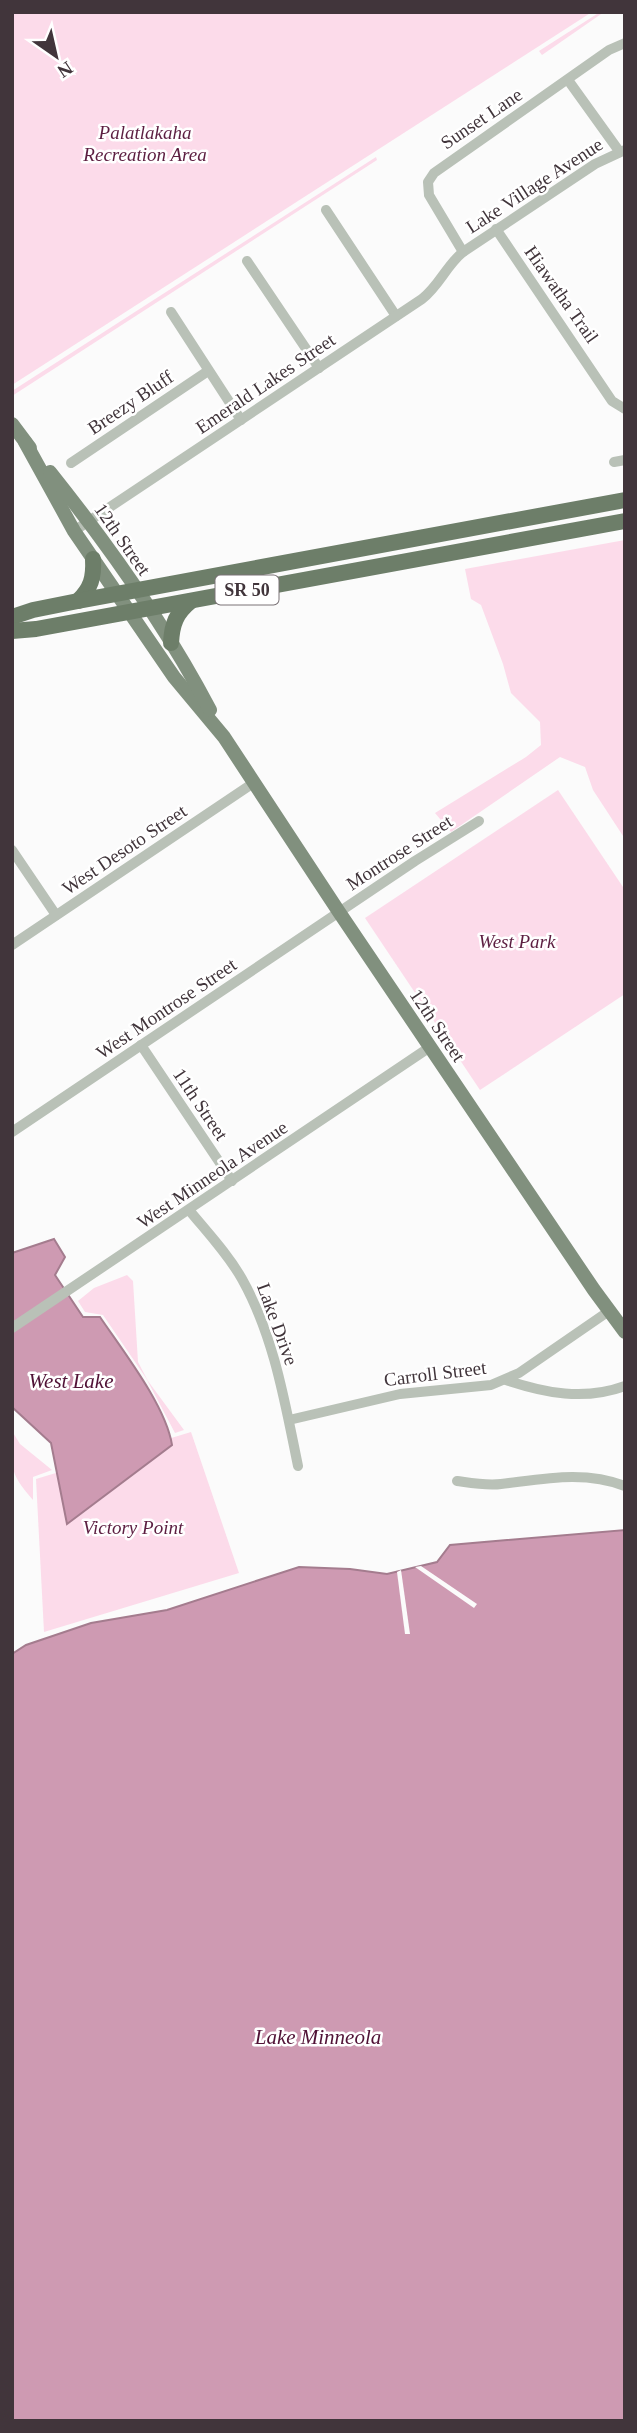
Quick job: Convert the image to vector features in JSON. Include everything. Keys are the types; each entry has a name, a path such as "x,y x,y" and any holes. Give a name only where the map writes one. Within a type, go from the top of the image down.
{"highway":[{"name":"SR 50","path":"12,617 78,601 625,500"},
{"name":"SR 50","path":"12,631 36,629 625,521"},
{"path":"78,601 91,585 94,574 93,559"},
{"path":"171,643 174,620 180,610 191,601"}],"main road":[{"name":"12th Street","path":"12,424 89,521 148,608 188,668 224,737"},
{"name":"12th Street","path":"25,442 74,531 174,677 224,737 255,782 339,912 625,1332"}],"street":[{"name":"Sunset Lane","path":"463,252 432,203 428,181 439,168 609,50 625,43"},
{"path":"568,80 623,152"},
{"name":"Lake Village Avenue","path":"463,252 595,164 623,152"},
{"path":"326,210 397,316"},
{"name":"Hiawatha Trail","path":"496,229 612,401 625,409"},
{"name":"Emerald Lakes Street","path":"74,531 428,294 448,266 463,252"},
{"path":"247,261 319,368"},
{"path":"171,312 241,420"},
{"name":"Breezy Bluff","path":"71,463 208,371"},
{"path":"174,677 188,668"},
{"name":"West Desoto Street","path":"12,945 255,782"},
{"name":"Montrose Street","path":"339,912 479,821"},
{"path":"12,850 56,915"},
{"name":"West Montrose Street","path":"12,1132 339,912"},
{"name":"11th Street","path":"141,1045 232,1181"},
{"name":"West Minneola Avenue","path":"12,1328 430,1047"},
{"name":"Lake Drive","path":"189,1210 231,1262 253,1301 276,1364 298,1466"},
{"name":"Carroll Street","path":"289,1420 400,1394 477,1388 506,1380 609,1311"},
{"path":"506,1380 545,1392 575,1395 625,1387"},
{"path":"457,1482 499,1485 555,1476 606,1479 625,1486"}],"green space":[{"name":"Palatlakaha Recreation Area","path":"12,12 592,12 12,385"},
{"path":"604,12 542,55 539,51"},
{"path":"376,157 377,160 12,396 12,391"},
{"path":"625,540 625,839 593,790 585,767 560,757 451,832 435,813 541,745 540,722 511,693 481,605 471,599 465,569"},
{"name":"West Park","path":"558,790 625,890 625,994 480,1090 365,918"},
{"path":"127,1275 133,1281 138,1362 148,1381 184,1430 175,1433 146,1378 103,1315 85,1312 78,1301 94,1288"},
{"path":"12,1431 20,1444 52,1470 33,1477 33,1500 15,1475"},
{"name":"Victory Point","path":"191,1432 239,1573 44,1632 36,1479"}],"water":[{"name":"West Lake","path":"54,1239 65,1257 55,1275 83,1317 100,1317 120,1346 153,1396 172,1445 67,1524 51,1443 12,1407 12,1253"},
{"name":"Lake Minneola","path":"625,1530 625,2421 12,2421 12,1654 26,1645 91,1623 167,1610 299,1567 387,1574 437,1562 450,1545"}],"pier":[{"path":"421,1566 477,1604 474,1608 415,1567"},
{"path":"401,1570 410,1634 405,1634 397,1572"}]}
